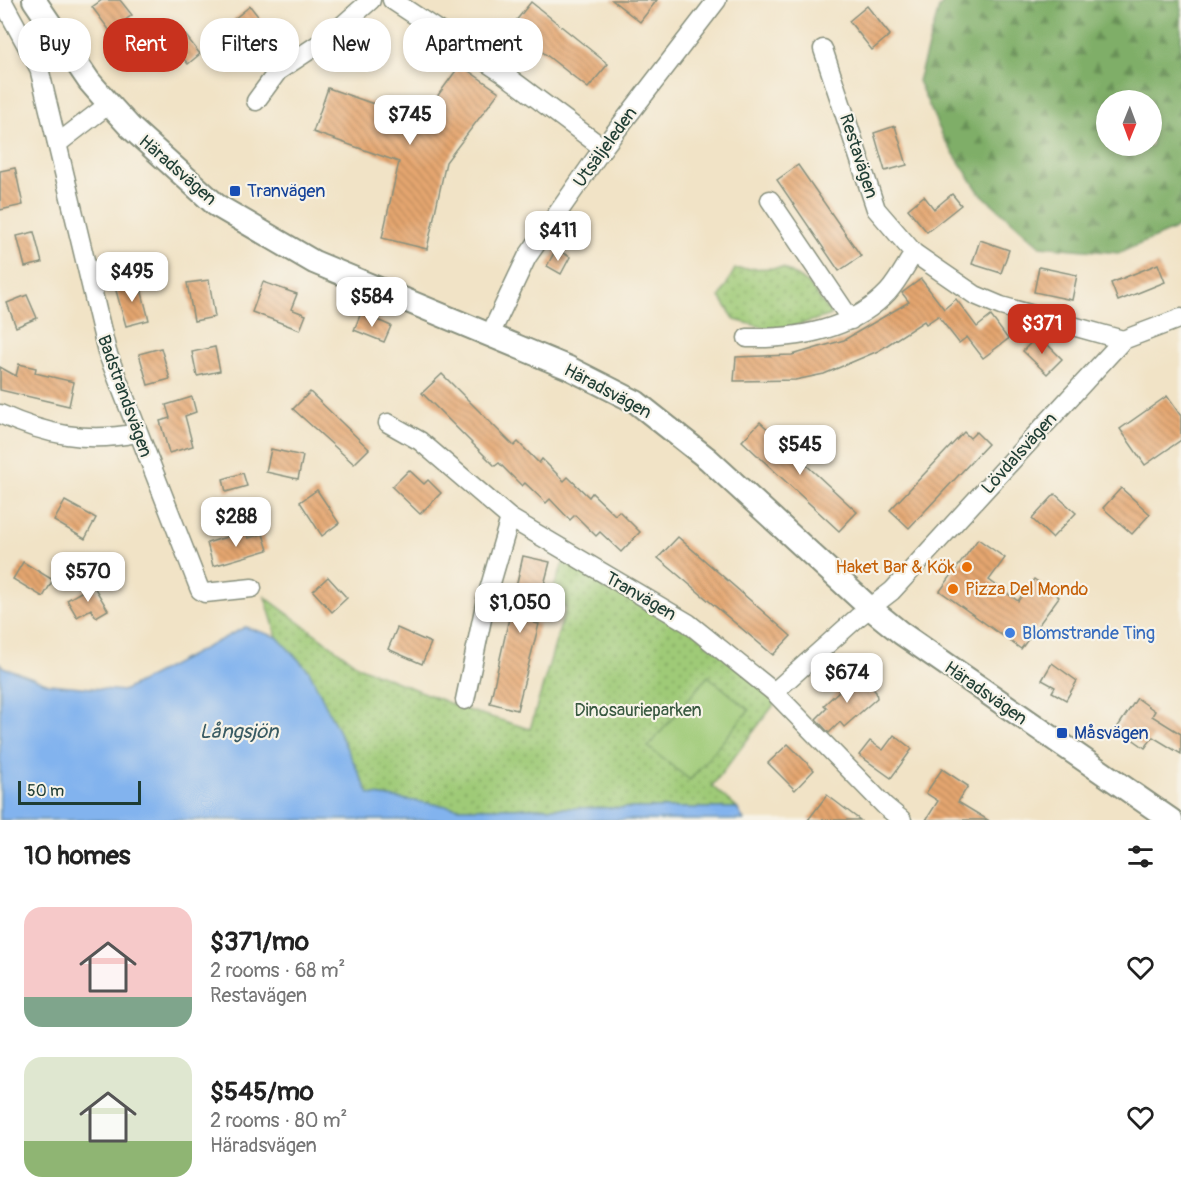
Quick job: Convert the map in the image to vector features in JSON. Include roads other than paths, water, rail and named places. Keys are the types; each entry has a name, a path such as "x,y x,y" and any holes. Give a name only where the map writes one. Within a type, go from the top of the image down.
{"street":[{"name":"Badstrandsvägen","path":"2,0 39,68 107,352 200,590 205,593 252,588"},
{"name":"Häradsvägen","path":"34,0 89,81 109,104 130,127 216,205 314,262 600,382 655,415 708,459 870,608 956,672 1171,820"},
{"path":"256,101 278,71 328,38 371,0"},
{"path":"392,0 504,74 603,148"},
{"name":"Utsäljeleden","path":"490,335 527,257 603,148 717,0"},
{"name":"Restavägen","path":"823,49 876,209 914,253 975,295 1000,306 1123,340"},
{"path":"57,144 109,104"},
{"path":"770,200 851,320"},
{"path":"747,338 803,335 851,320 889,291 914,253"},
{"name":"Lövdalsvägen","path":"870,608 892,591 1123,340 1181,318"},
{"path":"0,414 74,437 108,439 137,433"},
{"name":"Tranvägen","path":"388,423 420,441 510,518 688,623 774,692 885,806 902,820"},
{"path":"465,700 486,600 510,518"},
{"path":"774,692 870,608"}],"water":[{"name":"Långsjön","path":"245,627 277,637 309,671 369,794 459,808 737,808 744,820 0,820 0,663 3,667 49,684 123,691"}],"place":[{"name":"Tranvägen","path":"235,191"},
{"name":"Haket Bar & Kök","path":"967,567"},
{"name":"Pizza Del Mondo","path":"953,589"},
{"name":"Blomstrande Ting","path":"1010,633"},
{"name":"Måsvägen","path":"1062,733"}],"park label":[{"name":"Dinosaurieparken","path":"638,710"}]}
